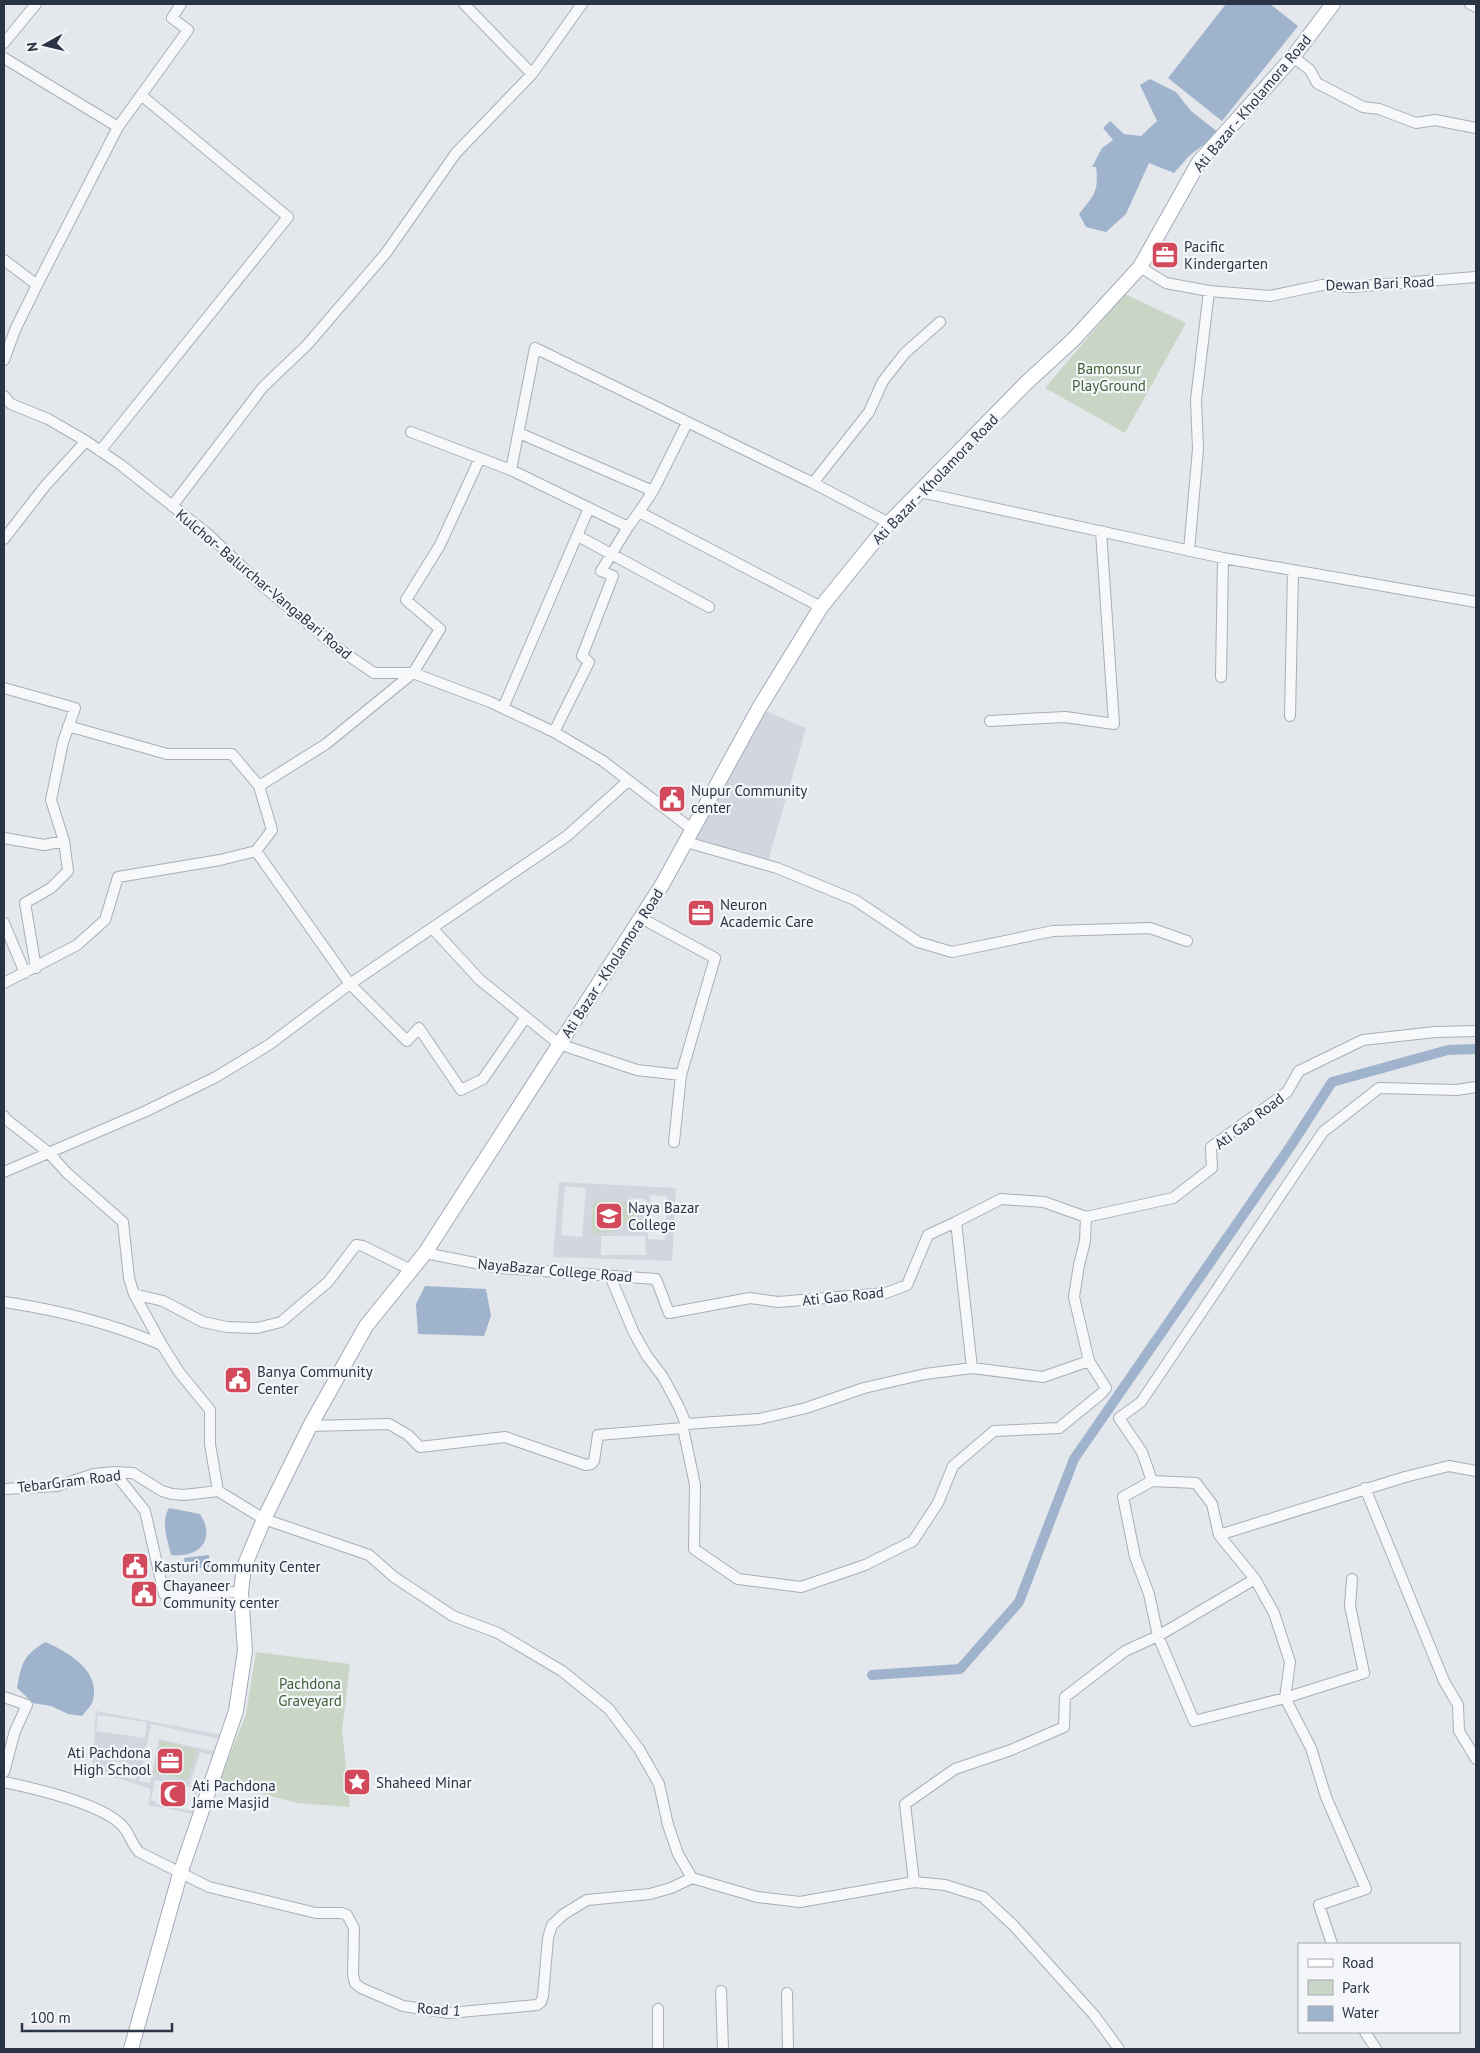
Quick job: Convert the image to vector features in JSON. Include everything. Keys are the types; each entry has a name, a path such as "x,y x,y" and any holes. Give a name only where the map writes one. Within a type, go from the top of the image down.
{"main road":[{"name":"Ati Bazar - Kholamora Road","path":"131,2049 180,1874 236,1711 245,1651 240,1592 244,1567 264,1518 310,1426 366,1326 425,1253 641,918 693,830 759,708 821,607 889,523 1025,384 1074,339 1140,267 1199,162 1293,57 1333,4"}],"street":[{"path":"4,42 36,4"},
{"path":"4,360 15,330 37,285 118,128 188,30 172,18 181,4"},
{"path":"464,4 532,74"},
{"path":"172,506 263,387 307,345 386,253 456,153 532,74 582,4"},
{"path":"1470,4 1476,7"},
{"path":"1293,57 1310,70 1317,83 1363,107 1379,109 1416,123 1436,120 1476,128"},
{"path":"4,58 118,128"},
{"path":"100,451 288,217 141,95"},
{"path":"4,260 37,285"},
{"name":"Dewan Bari Road","path":"1140,267 1166,283 1209,292 1270,296 1322,285 1350,287 1476,277"},
{"path":"1189,551 1198,449 1196,400 1209,292"},
{"path":"813,483 870,412 884,381 905,353 940,322"},
{"path":"510,470 535,348 813,483 889,523"},
{"name":"Kulchor- Balurchar-VangaBari Road","path":"4,396 11,404 48,420 100,451 209,535 259,583 336,647 374,673 413,674 503,708 554,732 603,761 693,830"},
{"path":"554,732 590,662 582,656 613,576 602,571 610,555 652,491 687,422"},
{"path":"411,432 510,470 628,527"},
{"path":"519,433 652,491"},
{"path":"4,539 45,486 86,441"},
{"path":"258,786 326,744 413,674 440,629 406,600 440,545 480,458"},
{"path":"920,492 1223,558 1476,602"},
{"path":"503,708 589,508"},
{"path":"639,512 821,607"},
{"path":"990,721 1064,718 1114,724 1101,531"},
{"path":"578,536 708,607"},
{"path":"1220,677 1223,558"},
{"path":"1290,716 1292,570"},
{"path":"4,688 75,708 63,742 51,800 64,841 68,871 51,888 25,903 36,968"},
{"path":"4,983 77,945 105,920 118,877 220,860 256,851 272,830 258,786 232,754 167,754 68,726"},
{"path":"4,1172 121,1122 216,1077 270,1044 350,984 567,836 628,781"},
{"path":"4,838 44,845 64,841"},
{"path":"686,842 777,868 855,900 918,942 952,952 1053,931 1150,928 1187,941"},
{"path":"256,851 350,984 407,1041 419,1028 461,1090 483,1079 526,1017"},
{"path":"641,918 715,958 681,1075 674,1142"},
{"path":"4,923 25,973"},
{"path":"432,929 480,980 559,1044 638,1070 681,1075"},
{"name":"Ati Gao Road","path":"656,1279 669,1313 750,1298 778,1302 886,1293 907,1284 928,1235 1001,1199 1044,1202 1086,1217 1173,1198 1212,1168 1211,1147 1288,1092 1299,1071 1363,1040 1435,1032 1476,1031"},
{"path":"1152,1481 1142,1452 1119,1418 1141,1402 1324,1132 1378,1088 1456,1090 1476,1088"},
{"path":"4,1116 48,1152 67,1173 123,1222 129,1278 134,1294 179,1372 210,1410 210,1444 218,1491 264,1518 369,1555 394,1577 452,1616 498,1633 562,1670 609,1710 639,1749 659,1784 678,1854 692,1878 757,1896 800,1902 914,1882 945,1885 983,1897 1014,1926 1094,2015 1119,2049"},
{"path":"610,1276 634,1333 647,1356 663,1377 679,1407 685,1426 695,1485 694,1549 738,1579 801,1587 864,1565 913,1541 938,1503 952,1466 994,1431 1059,1428 1106,1388 1089,1361 1074,1296 1078,1265 1085,1241 1086,1217"},
{"path":"956,1222 972,1368"},
{"path":"134,1294 163,1301 203,1322 227,1327 257,1328 282,1322 328,1282 356,1245 363,1246 411,1270"},
{"name":"NayaBazar College Road","path":"425,1253 500,1268 656,1279"},
{"path":"4,1302 38,1307 88,1319 132,1332 162,1345"},
{"path":"310,1426 389,1424 408,1435 420,1447 506,1437 586,1465 594,1461 598,1435 759,1419 806,1408 864,1388 925,1374 972,1368 1043,1377 1089,1361"},
{"path":"1219,1535 1365,1488 1449,1466 1476,1471"},
{"path":"114,1472 145,1511 164,1594 240,1592"},
{"name":"TebarGram Road","path":"4,1489 56,1486 94,1474 114,1472 133,1473 162,1491 172,1494 184,1495 218,1491"},
{"path":"1332,1943 1319,1905 1366,1889 1326,1797 1311,1748 1285,1698 1290,1662 1274,1613 1255,1579 1219,1535 1212,1504 1196,1482 1152,1481 1123,1497 1135,1557 1149,1594 1158,1636 1194,1721 1285,1698 1364,1674 1350,1606 1352,1580"},
{"path":"1365,1488 1444,1681 1458,1705 1459,1731 1476,1759"},
{"path":"914,1882 905,1804 954,1770 1011,1750 1064,1727 1065,1697 1125,1651 1158,1636 1255,1579"},
{"path":"4,1697 27,1705 15,1731 4,1772"},
{"path":"4,1782 40,1790 99,1810 125,1829 131,1843 140,1852 180,1874"},
{"name":"Road 1","path":"180,1874 209,1887 293,1908 316,1913 342,1913 347,1915 354,1928 352,1975 355,1983 361,1988 403,2006 449,2013 536,2005 542,2002 548,1938 552,1925 564,1914 587,1900 650,1894 671,1888 692,1878"},
{"path":"722,1991 723,2049"},
{"path":"787,1993 788,2049"},
{"path":"658,2009 658,2049"},
{"path":"1366,2033 1376,2049"}],"shaded area":[{"path":"759,708 806,728 767,865 686,842"},
{"path":"559,1182 676,1188 672,1261 553,1257","holes":["565,1186 586,1188 582,1237 561,1235","650,1195 667,1196 665,1240 648,1239","630,1198 646,1199 647,1216 640,1212","593,1201 629,1206 632,1210 614,1224","601,1236 645,1236 646,1255 601,1255"]},
{"path":"96,1711 222,1735 206,1792 198,1790 194,1814 148,1805 151,1789 92,1770","holes":["98,1715 147,1722 145,1738 96,1731","151,1724 220,1739 217,1752 159,1739 150,1783 139,1781","200,1752 216,1756 205,1790 190,1785","113,1761 138,1766 136,1780 110,1774","155,1780 196,1788 192,1811 156,1804 156,1801 151,1800"]}],"green space":[{"name":"Bamonsur PlayGround","path":"1125,294 1186,323 1125,433 1045,388"},
{"path":"593,1201 627,1202 632,1210 636,1212 635,1225 615,1224 612,1233 591,1233"},
{"name":"Pachdona Graveyard","path":"256,1652 350,1664 342,1730 350,1807 298,1803 219,1783 246,1714"},
{"path":"161,1741 197,1750 188,1780 153,1773"}],"water":[{"path":"1226,4 1270,4 1298,26 1222,121 1168,78"},
{"path":"1150,79 1176,92 1191,111 1219,133 1189,156 1174,173 1149,163 1126,214 1106,232 1086,227 1079,214 1092,197 1096,188 1096,167 1092,167 1102,148 1113,140 1103,128 1110,121 1124,134 1141,136 1157,121 1140,85"},
{"path":"425,1286 486,1289 491,1316 484,1336 418,1334 416,1304"},
{"path":"169,1508 200,1514 205,1525 206,1536 201,1547 196,1551 184,1555 171,1555 165,1525 166,1513"},
{"path":"209,1555 210,1567 185,1570 184,1558"},
{"path":"45,1642 72,1657 87,1671 92,1680 93,1700 82,1716 68,1714 51,1706 33,1703 17,1688 20,1672 25,1660 32,1651"}],"waterway":[{"path":"872,1675 960,1669 1019,1602 1074,1459 1290,1147 1332,1082 1448,1050 1476,1049"}],"place":[{"name":"Pacific Kindergarten","path":"1165,255"},
{"name":"Nupur Community center","path":"672,799"},
{"name":"Neuron Academic Care","path":"701,913"},
{"name":"Naya Bazar College","path":"609,1216"},
{"name":"Banya Community Center","path":"238,1380"},
{"name":"Kasturi Community Center","path":"135,1566"},
{"name":"Chayaneer Community center","path":"144,1594"},
{"name":"Ati Pachdona High School","path":"170,1761"},
{"name":"Shaheed Minar","path":"357,1782"},
{"name":"Ati Pachdona Jame Masjid","path":"173,1794"}]}
